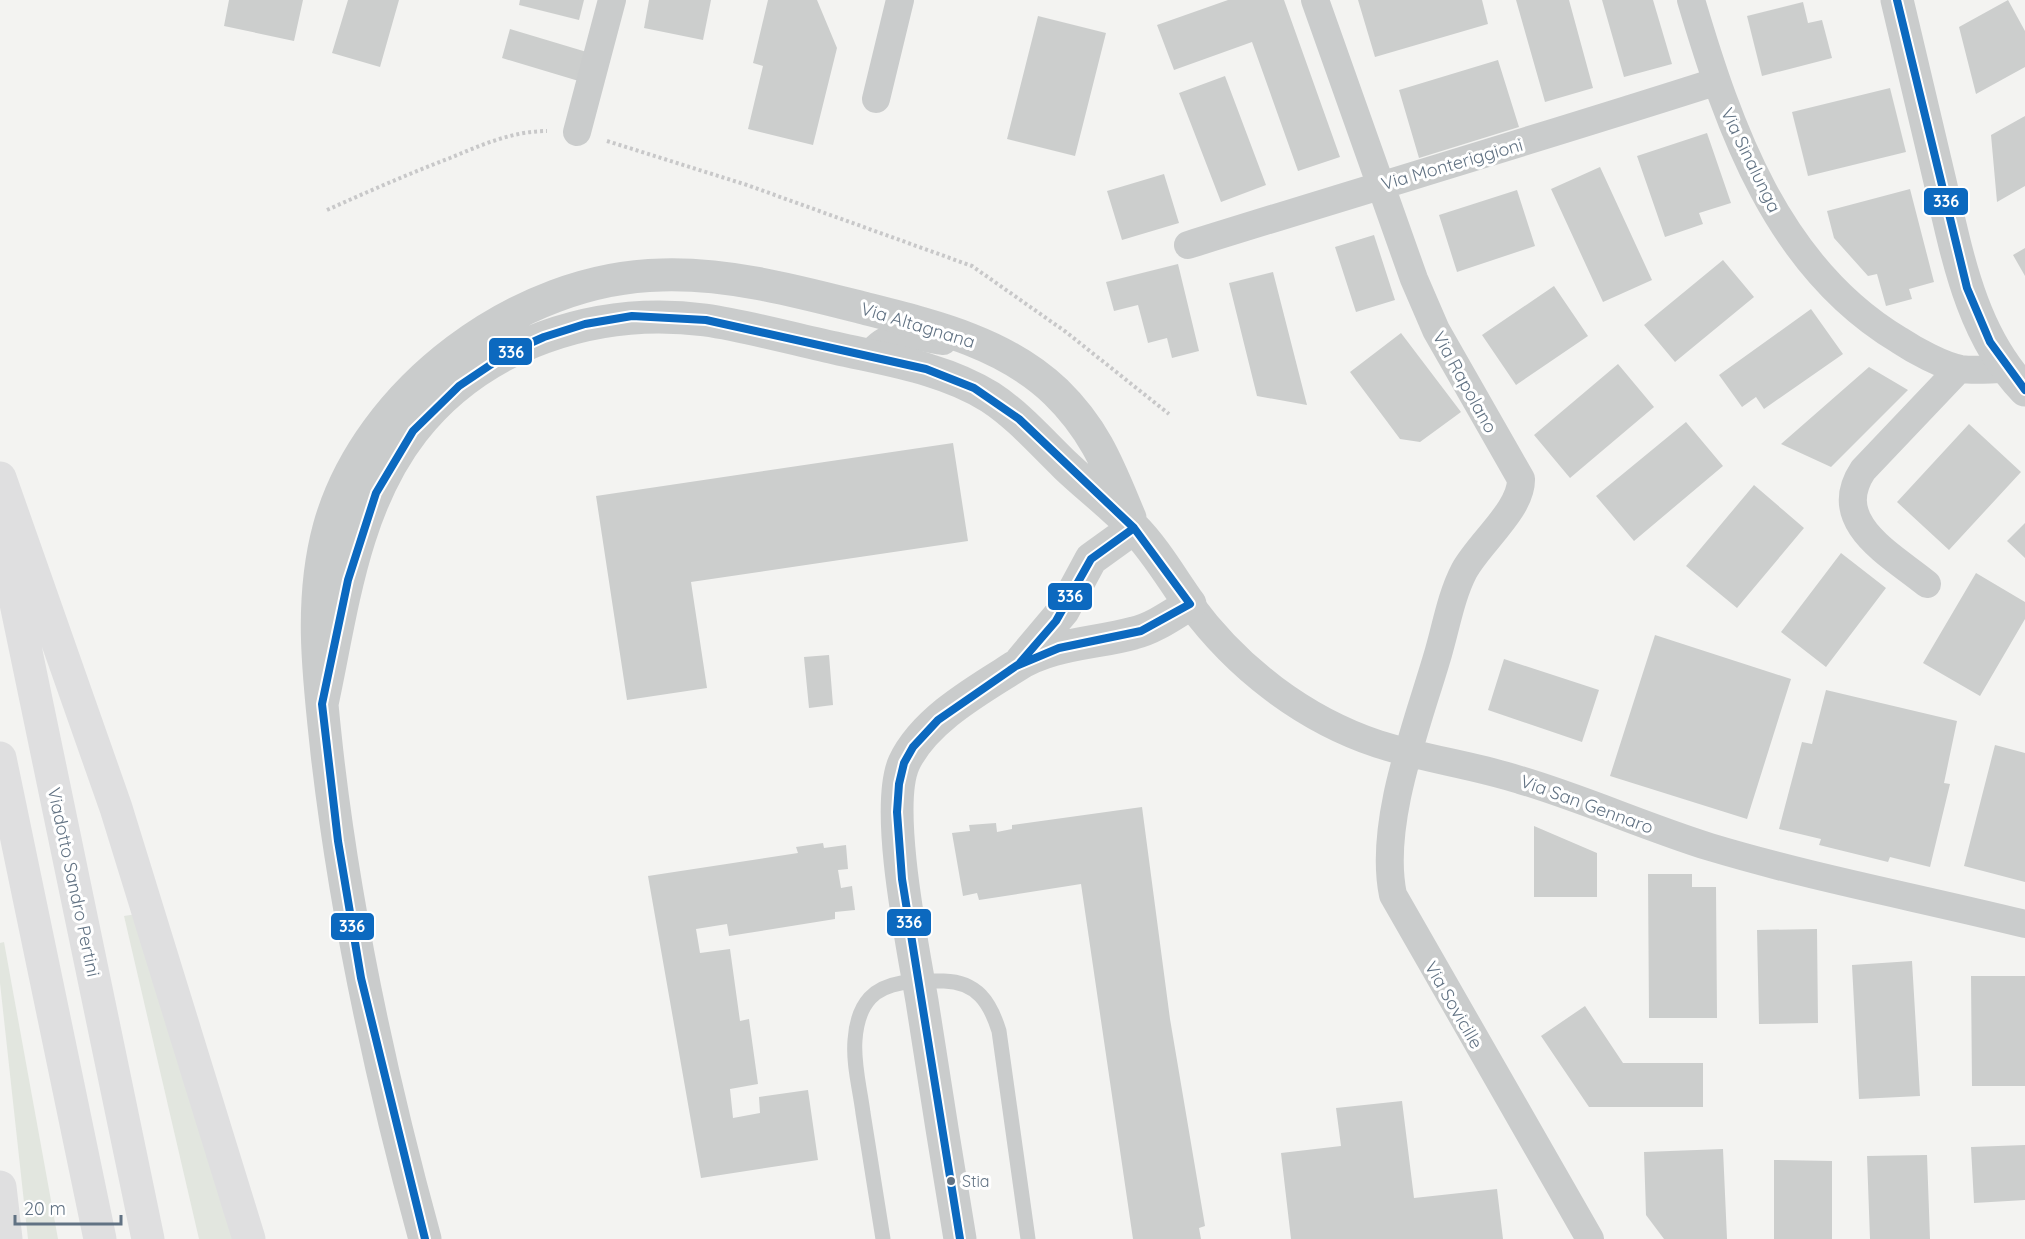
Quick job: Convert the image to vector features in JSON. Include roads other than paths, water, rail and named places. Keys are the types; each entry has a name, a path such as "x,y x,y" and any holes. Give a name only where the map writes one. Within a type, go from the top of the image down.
{"main road":[{"path":"0,478 116,808 249,1239"},
{"name":"Viadotto Sandro Pertini","path":"0,525 148,1239"},
{"path":"0,758 100,1239"},
{"path":"0,1187 6,1239"}],"street":[{"path":"577,132 612,0"},
{"path":"876,99 900,0"},
{"name":"Via Rapolano","path":"1315,0 1414,279 1442,342 1521,479 1520,492 1513,505 1481,544 1463,573 1409,752"},
{"name":"Via Sinalunga","path":"1690,0 1715,82 1737,139 1768,203 1820,272 1852,305 1887,333 1913,349 1959,369 2015,379"},
{"path":"1897,0 1963,272 1986,334 2015,379"},
{"name":"Via Monteriggioni","path":"1188,245 1380,185 1503,150 1715,82"},
{"name":"Via Altagnana","path":"425,1239 361,978 338,841 317,642 322,567 329,527 347,481 378,428 416,383 466,343 504,320 560,296 614,280 656,275 728,278 906,319 1010,358 1040,379 1074,411 1099,445 1134,528"},
{"name":"Via Altagnana","path":"322,704 353,560 367,517 386,473 422,421 459,386 491,363 522,347 565,330 632,316 706,320 926,369 961,382 1005,407 1134,528"},
{"path":"869,356 877,346 892,337 916,337 967,343"},
{"path":"926,369 935,355 967,343"},
{"path":"1927,584 1862,530 1853,507 1852,497 1854,486 1863,470 1959,369"},
{"path":"1019,664 1063,611 1091,558 1134,528"},
{"name":"Via San Gennaro","path":"1134,528 1190,604 1227,648 1301,708 1344,731 1409,752 1519,779 1656,829 1784,868 2025,924"},
{"path":"960,1239 912,946 897,816 900,773 921,737 958,706 1019,664 1081,642 1139,632 1190,604"},
{"name":"Via Sovicille","path":"1409,752 1390,849 1393,895 1590,1239"}],"lane":[{"path":"883,1239 858,1081 855,1039 862,1010 871,997 881,989 918,981 948,981 972,987 984,997 992,1011 999,1031 1028,1239"}],"place":[{"name":"Stia","path":"951,1181"}]}
